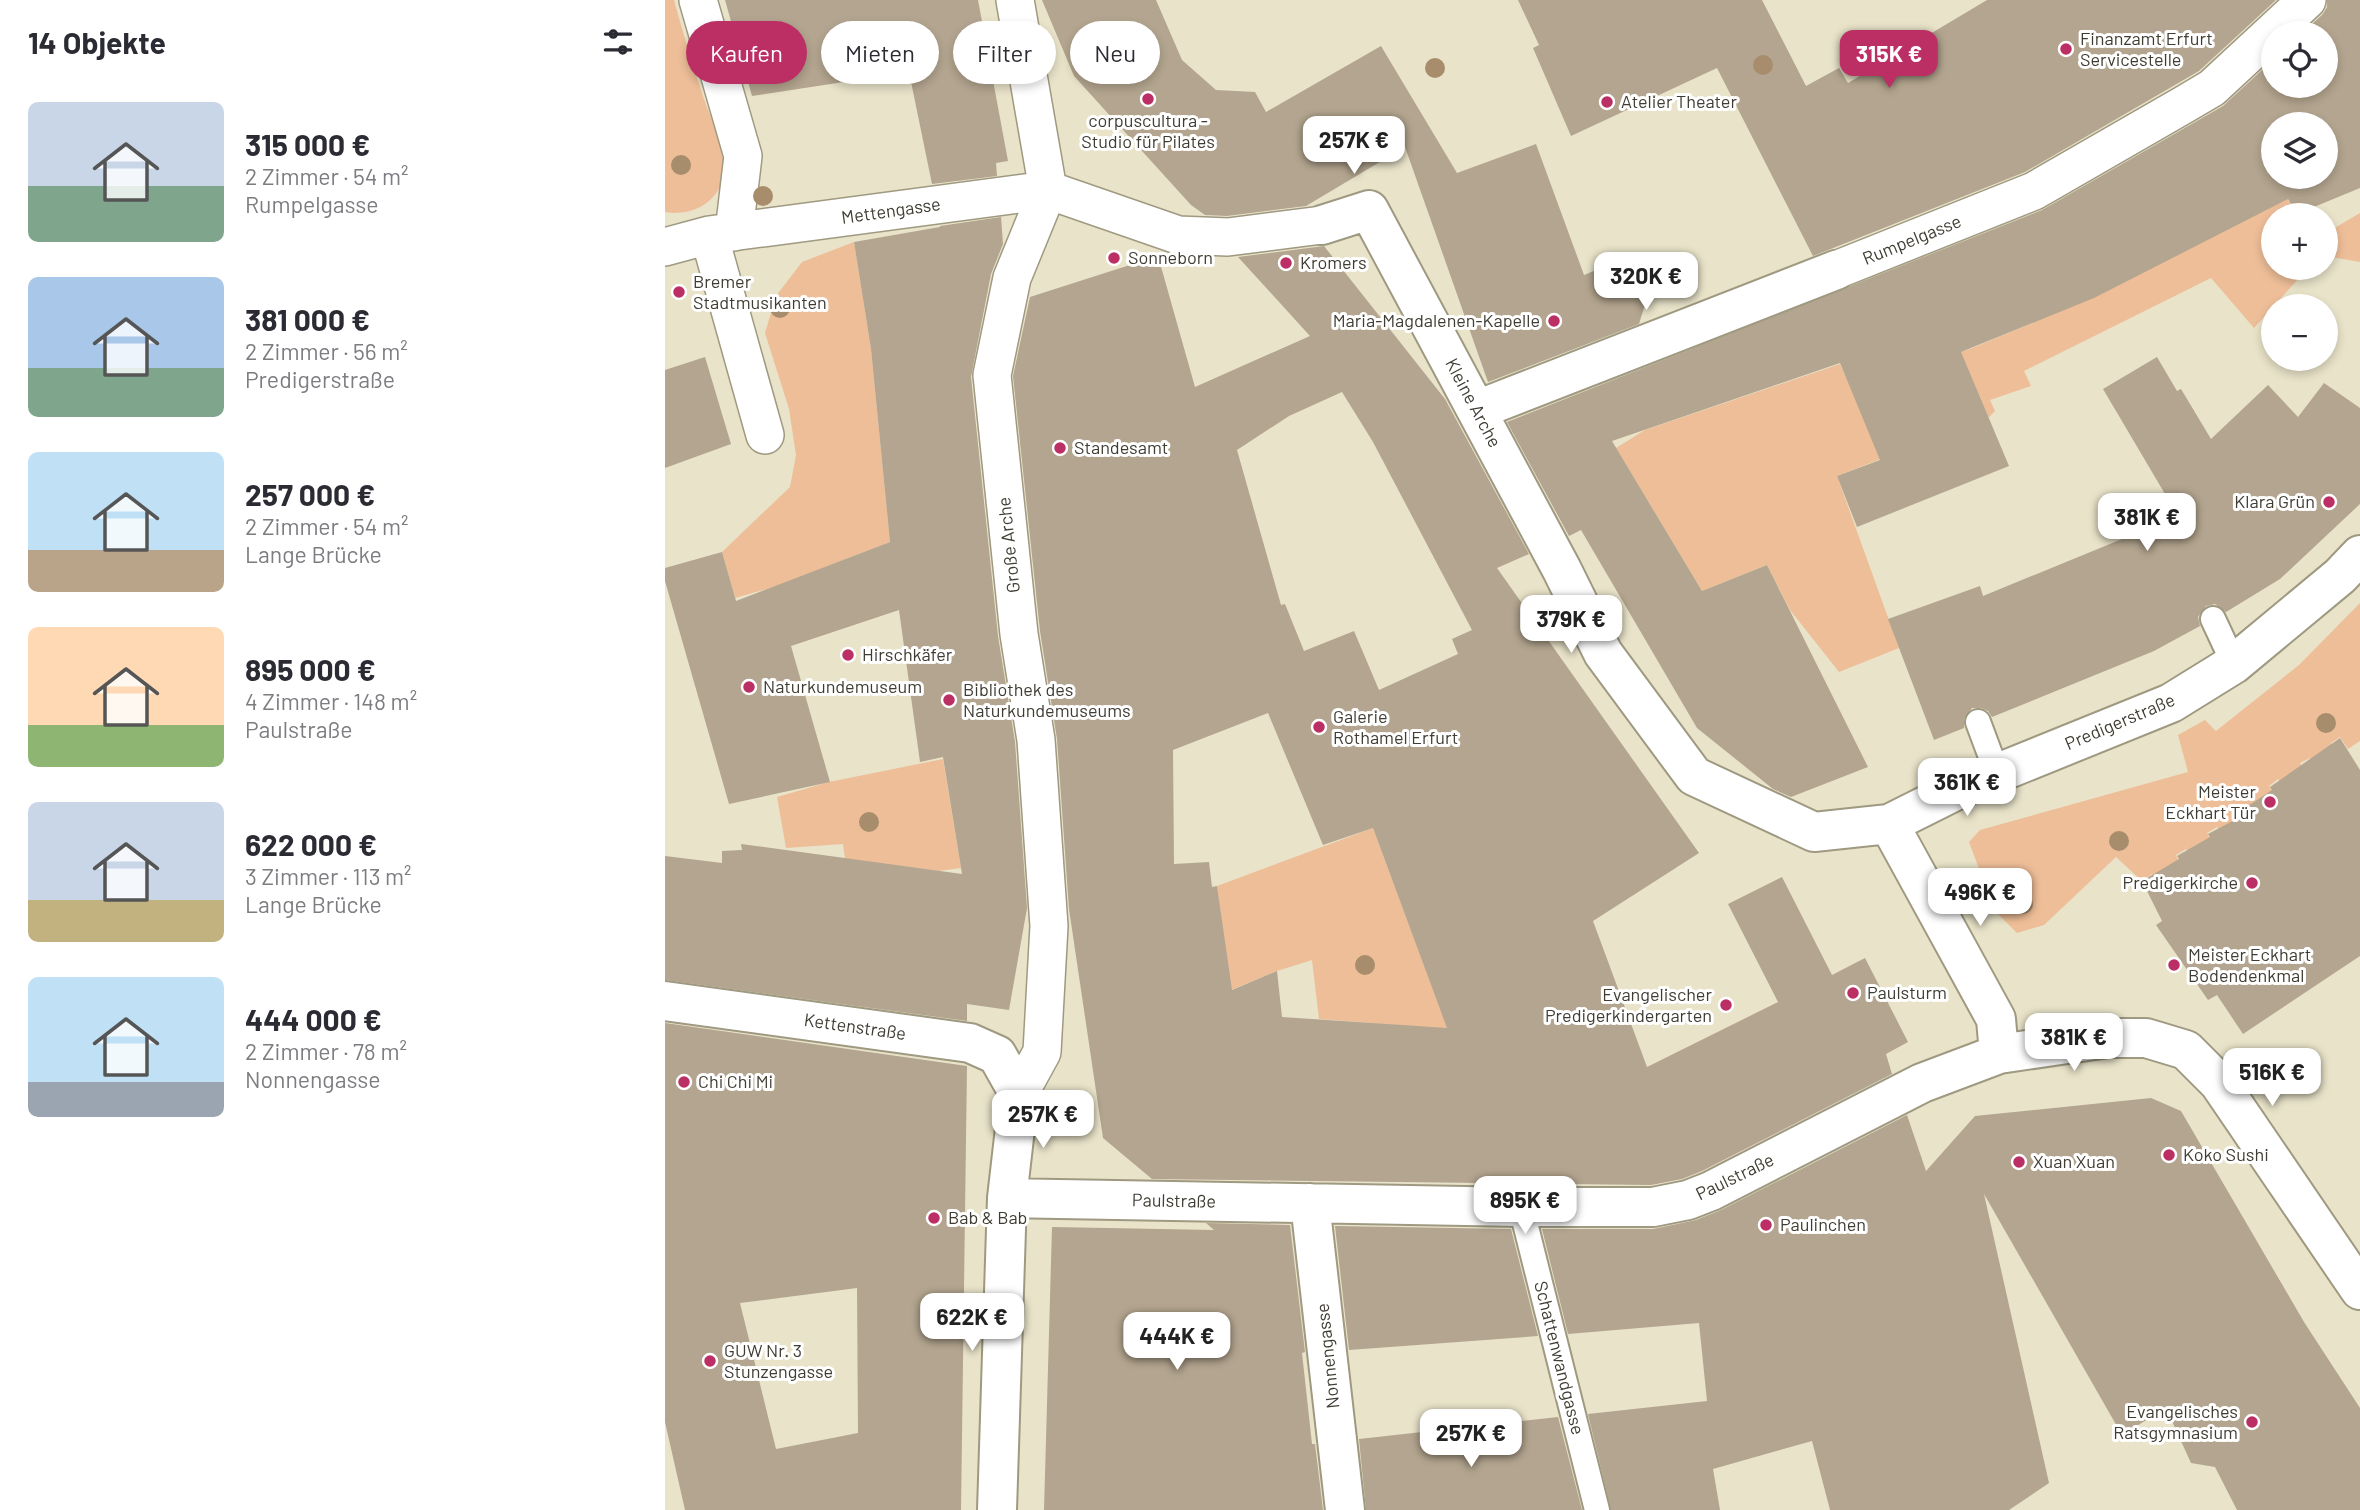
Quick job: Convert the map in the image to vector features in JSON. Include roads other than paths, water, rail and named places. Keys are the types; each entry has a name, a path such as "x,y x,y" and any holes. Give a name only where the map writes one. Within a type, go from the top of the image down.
{"street":[{"path":"698,0 743,156 722,233 765,435"},
{"path":"1015,0 1048,190"},
{"name":"Rumpelgasse","path":"1477,410 2033,191 2212,88 2307,0"},
{"name":"Mettengasse","path":"665,247 722,233 1048,190"},
{"name":"Kleine Arche","path":"1048,190 1178,235 1228,237 1322,225 1369,210 1603,653 1694,776 1762,808"},
{"name":"Große Arche","path":"1020,1094 1042,1052 1049,926 1037,740 1012,635 992,375 1012,278 1048,190"},
{"name":"Predigerstraße","path":"1762,808 1815,832 1889,824 1961,788 2171,703 2234,664 2340,576 2360,555"},
{"path":"1889,824 1996,1019 1999,1054"},
{"name":"Kettenstraße","path":"665,1001 970,1043 997,1055 1020,1094"},
{"name":"Paulstraße","path":"1007,1198 1653,1207 1688,1200 1711,1191 1922,1083 1999,1054 2108,1038 2146,1038 2186,1050 2219,1083 2360,1290"},
{"path":"997,1510 1007,1198 1020,1094"},
{"name":"Nonnengasse","path":"1310,1203 1345,1510"}],"lane":[{"path":"2213,619 2234,664"},
{"path":"1978,722 1997,773"},
{"name":"Schattenwandgasse","path":"1521,1207 1597,1510"}],"place":[{"name":"Finanzamt Erfurt Servicestelle","path":"2066,49"},
{"name":"corpuscultura - Studio für Pilates","path":"1148,99"},
{"name":"Atelier Theater","path":"1607,102"},
{"name":"Sonneborn","path":"1114,258"},
{"name":"Kromers","path":"1286,263"},
{"name":"Bremer Stadtmusikanten","path":"679,292"},
{"name":"Maria-Magdalenen-Kapelle","path":"1554,321"},
{"name":"Standesamt","path":"1060,448"},
{"name":"Klara Grün","path":"2329,502"},
{"name":"Hirschkäfer","path":"848,655"},
{"name":"Naturkundemuseum","path":"749,687"},
{"name":"Bibliothek des Naturkundemuseums","path":"949,700"},
{"name":"Galerie Rothamel Erfurt","path":"1319,727"},
{"name":"Meister Eckhart Tür","path":"2270,802"},
{"name":"Predigerkirche","path":"2252,883"},
{"name":"Meister Eckhart Bodendenkmal","path":"2174,965"},
{"name":"Paulsturm","path":"1853,993"},
{"name":"Evangelischer Predigerkindergarten","path":"1726,1005"},
{"name":"Chi Chi Mi","path":"684,1082"},
{"name":"Koko Sushi","path":"2169,1155"},
{"name":"Xuan Xuan","path":"2019,1162"},
{"name":"Bab & Bab","path":"934,1218"},
{"name":"Paulinchen","path":"1766,1225"},
{"name":"GUW Nr. 3 Stunzengasse","path":"710,1361"},
{"name":"Evangelisches Ratsgymnasium","path":"2252,1422"}]}
